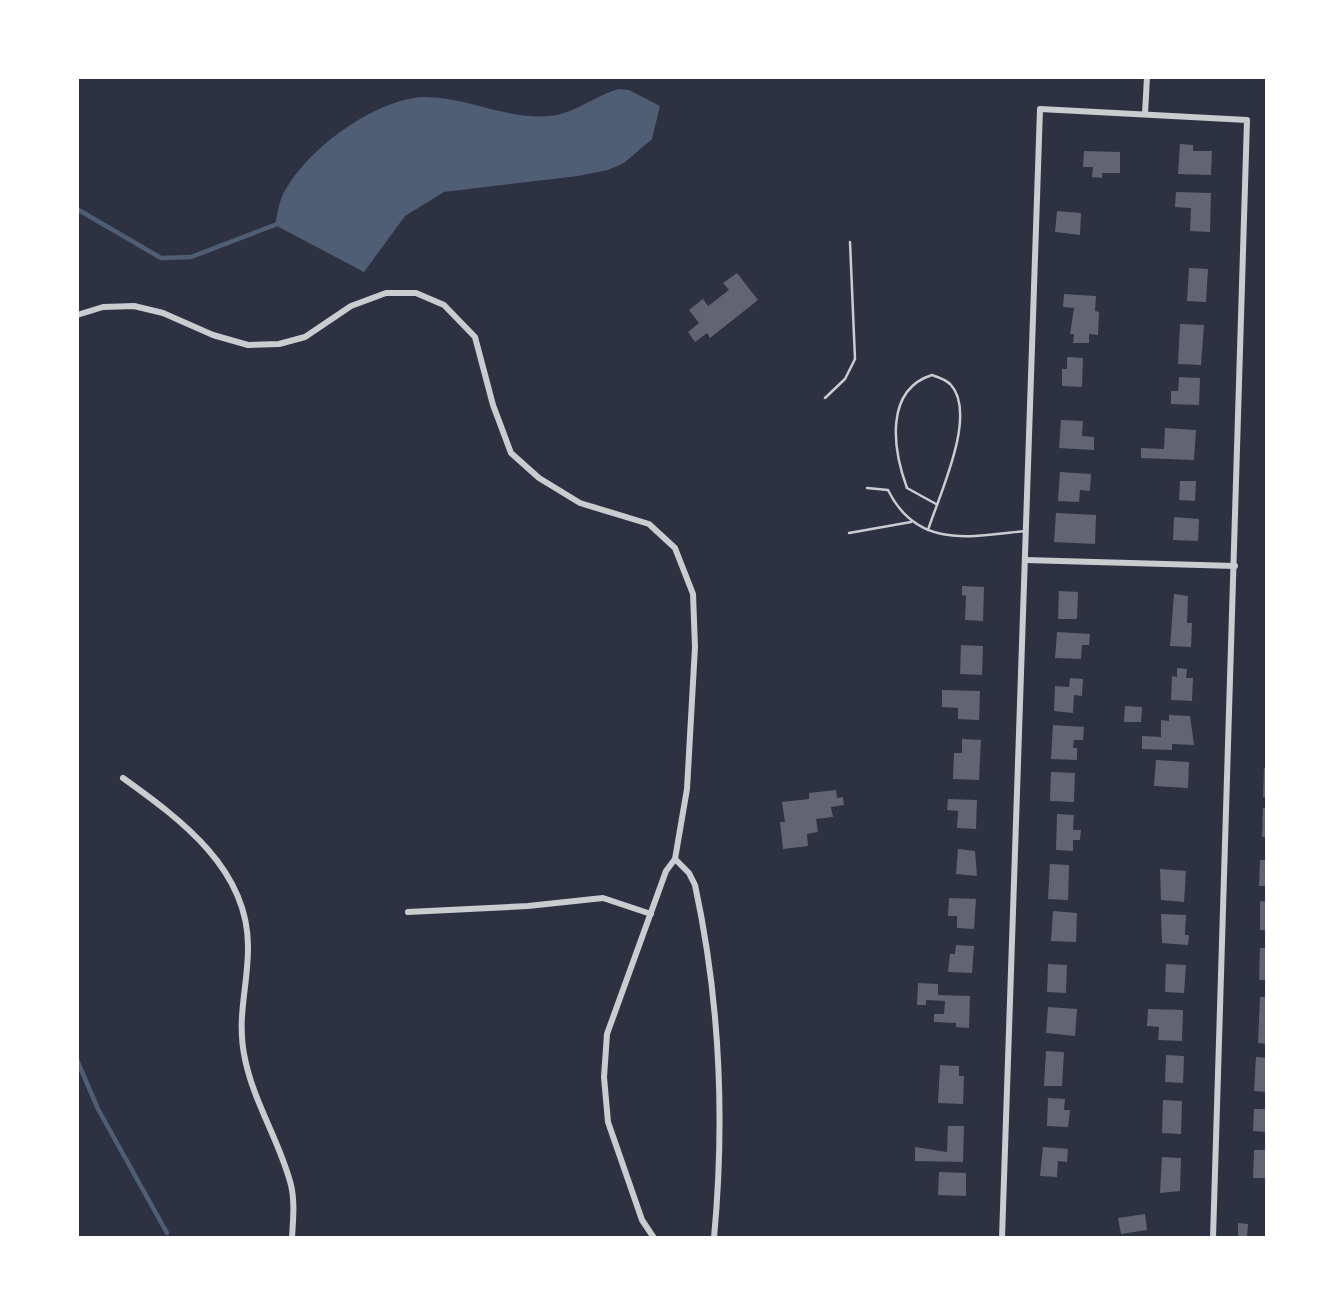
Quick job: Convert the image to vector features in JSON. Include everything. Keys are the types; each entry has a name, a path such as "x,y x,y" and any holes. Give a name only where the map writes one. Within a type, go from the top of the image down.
{"street":[{"path":"1145,114 1147,77"},
{"path":"1002,1238 1040,108 1247,120 1213,1238"},
{"path":"77,315 103,307 134,306 163,313 213,335 248,345 279,344 304,337 351,306 386,293 416,293 444,305 475,337 493,405 511,453 539,478 580,503 649,524 675,548 693,594 695,647 687,789 675,859 666,871 607,1034 604,1077 608,1122 642,1220 654,1238"},
{"path":"1025,559 1235,566"},
{"path":"124,778 198,836 214,855 237,898 248,947 239,1015 244,1057 289,1179 294,1214 292,1238"},
{"path":"675,859 690,873 695,885 717,1020 720,1178 714,1238"},
{"path":"408,912 528,906 603,898 650,914"}],"lane":[{"path":"825,398 845,379 855,359 850,242"},
{"path":"928,530 936,504 949,479 955,451 958,401 951,385 932,375 908,387 900,400 896,418 901,472 907,488 936,504"},
{"path":"867,488 888,490 897,508 912,522 928,530 964,538 1026,531"},
{"path":"849,533 912,522"}],"water":[{"path":"619,89 629,90 660,106 652,139 624,163 608,170 578,176 444,192 405,216 364,272 275,225 281,199 305,164 341,132 383,107 424,97 518,115 550,116 568,112"}],"building":[{"path":"1180,144 1193,145 1193,151 1212,151 1211,175 1178,174"},
{"path":"1084,151 1120,152 1120,173 1102,173 1102,178 1092,177 1093,167 1083,167"},
{"path":"1176,192 1211,193 1210,232 1190,231 1191,208 1175,207"},
{"path":"1057,211 1081,213 1080,235 1055,232"},
{"path":"1189,268 1208,269 1206,302 1187,301"},
{"path":"737,273 758,300 710,338 707,333 695,342 688,332 699,323 689,310 703,299 708,306 729,290 723,283"},
{"path":"1064,294 1096,296 1095,311 1099,312 1098,335 1089,334 1089,343 1073,343 1074,334 1070,334 1074,308 1063,307"},
{"path":"1180,324 1204,325 1201,365 1178,364"},
{"path":"1067,357 1083,358 1082,387 1062,386 1062,369 1067,369"},
{"path":"1179,377 1200,378 1199,405 1171,404 1171,391 1178,391"},
{"path":"1061,420 1083,421 1082,436 1094,437 1094,450 1059,448"},
{"path":"1165,428 1196,430 1194,460 1141,458 1141,448 1164,449"},
{"path":"1060,472 1091,474 1090,491 1080,490 1079,502 1058,501"},
{"path":"1180,481 1196,481 1195,501 1179,500"},
{"path":"1056,513 1096,515 1095,544 1054,542"},
{"path":"1174,517 1199,519 1198,541 1173,540"},
{"path":"962,586 984,587 983,621 965,620 966,596 962,595"},
{"path":"1059,591 1078,592 1077,619 1058,619"},
{"path":"1174,594 1188,596 1187,623 1192,623 1191,647 1170,646"},
{"path":"1057,632 1090,634 1089,645 1082,645 1081,659 1055,658"},
{"path":"961,645 983,646 982,675 960,674"},
{"path":"1177,668 1187,669 1186,678 1193,678 1192,701 1171,700 1172,676 1177,677"},
{"path":"1070,678 1083,679 1082,696 1074,695 1073,713 1054,711 1055,686 1069,687"},
{"path":"942,690 980,691 979,720 958,719 958,708 942,707"},
{"path":"1125,706 1142,707 1141,722 1124,722"},
{"path":"1169,715 1190,716 1194,745 1172,744 1172,750 1142,749 1142,736 1161,737 1161,720 1169,721"},
{"path":"1053,725 1084,727 1083,740 1074,740 1073,748 1077,748 1077,760 1051,759"},
{"path":"962,739 981,740 979,780 953,779 954,753 962,753"},
{"path":"1156,760 1189,762 1188,788 1154,786"},
{"path":"1264,768 1267,768 1267,797 1263,797"},
{"path":"1051,772 1075,773 1074,802 1050,801"},
{"path":"836,790 837,798 843,797 844,805 831,807 833,817 816,819 818,832 807,834 808,846 783,849 780,822 785,822 782,802 809,799 809,793"},
{"path":"948,799 977,800 976,829 957,828 958,811 947,810"},
{"path":"1263,808 1267,808 1267,837 1262,837"},
{"path":"1057,814 1074,815 1073,830 1081,830 1080,840 1073,840 1073,851 1056,850"},
{"path":"958,849 975,851 977,876 956,874"},
{"path":"1260,860 1267,860 1267,886 1259,886"},
{"path":"1050,864 1069,865 1068,900 1048,899"},
{"path":"1160,869 1186,871 1184,902 1161,900"},
{"path":"949,898 976,899 974,929 957,928 957,916 948,916"},
{"path":"1260,901 1267,902 1267,930 1260,930"},
{"path":"1053,911 1077,913 1076,942 1051,941"},
{"path":"1161,914 1186,915 1185,935 1189,935 1188,945 1162,943"},
{"path":"956,945 974,946 972,973 948,972 950,954 955,954"},
{"path":"1260,948 1267,948 1267,980 1259,980"},
{"path":"1048,964 1067,965 1066,993 1047,992"},
{"path":"1166,964 1186,965 1184,993 1165,992"},
{"path":"918,983 938,984 938,995 970,996 969,1028 956,1027 956,1023 934,1022 934,1014 944,1014 945,1001 926,1000 926,1005 917,1005"},
{"path":"1260,997 1267,997 1267,1044 1258,1043"},
{"path":"1048,1007 1077,1009 1075,1036 1046,1033"},
{"path":"1148,1009 1183,1010 1182,1041 1158,1040 1159,1027 1147,1026"},
{"path":"1046,1051 1064,1052 1062,1086 1044,1086"},
{"path":"1166,1055 1184,1056 1183,1083 1165,1082"},
{"path":"1256,1057 1267,1058 1267,1092 1254,1091"},
{"path":"940,1065 959,1066 959,1076 964,1076 963,1104 938,1103"},
{"path":"1048,1098 1065,1099 1064,1110 1070,1110 1068,1127 1047,1126"},
{"path":"1163,1100 1182,1101 1181,1134 1162,1133"},
{"path":"1254,1109 1267,1109 1267,1132 1253,1131"},
{"path":"948,1126 964,1126 963,1162 915,1161 915,1147 947,1152"},
{"path":"1043,1147 1068,1149 1067,1162 1058,1161 1057,1177 1040,1176"},
{"path":"1254,1150 1267,1150 1267,1178 1253,1178"},
{"path":"1162,1157 1181,1158 1180,1191 1160,1193"},
{"path":"939,1172 966,1173 966,1196 938,1195"},
{"path":"1145,1214 1147,1230 1121,1234 1118,1218"},
{"path":"1238,1223 1248,1224 1247,1238 1238,1238"}],"waterway":[{"path":"77,209 161,258 191,257 280,223"},
{"path":"77,1060 98,1109 167,1233"}]}
